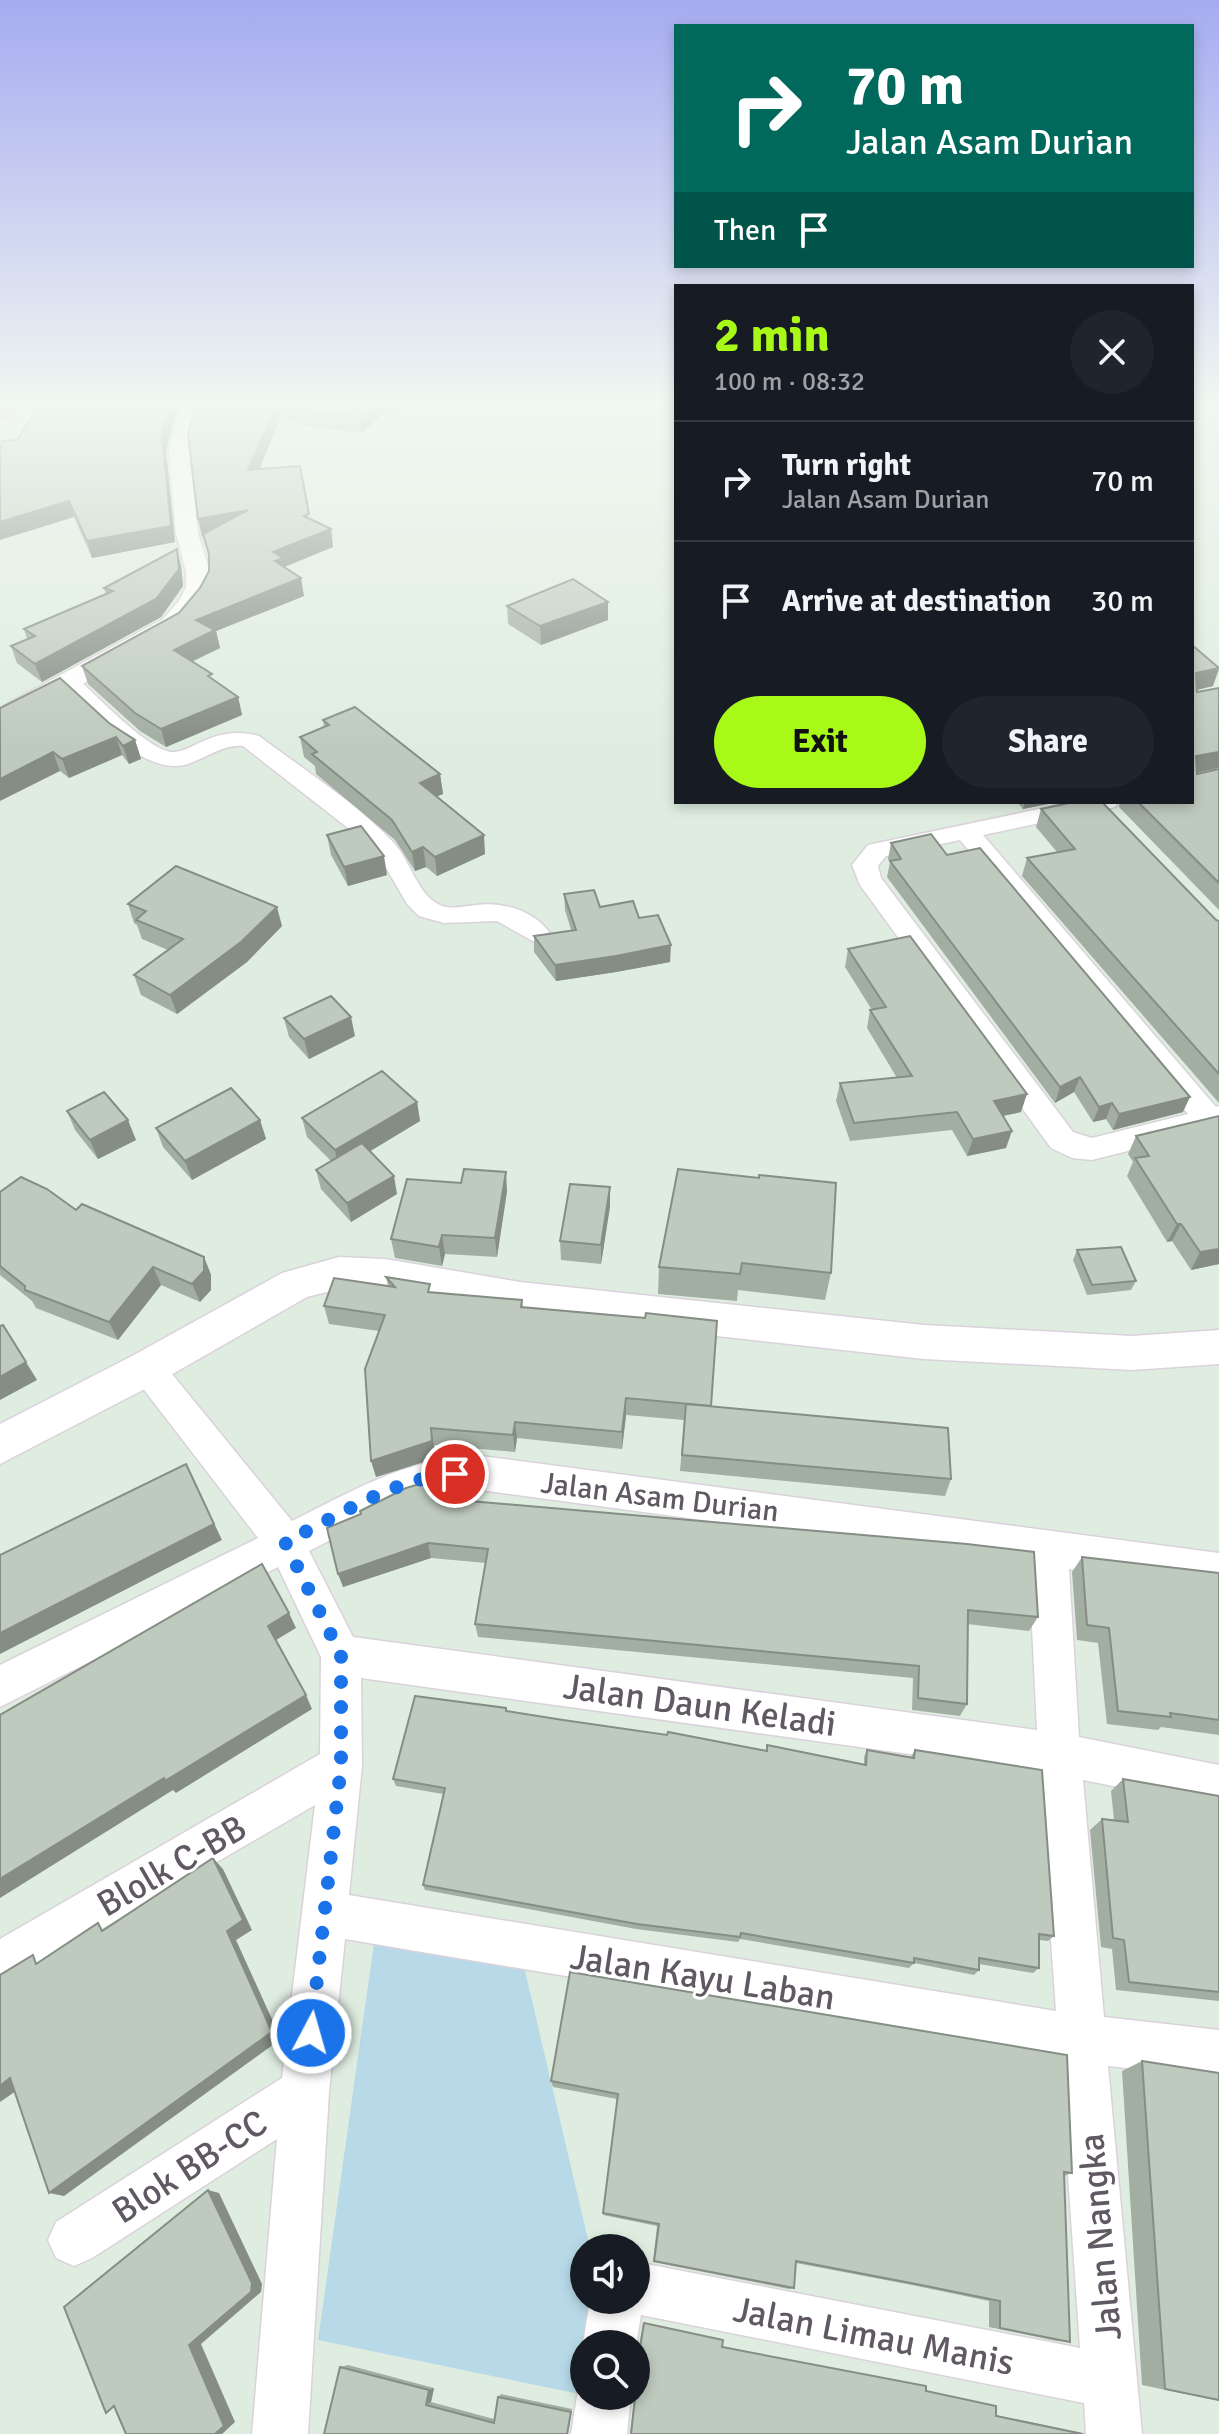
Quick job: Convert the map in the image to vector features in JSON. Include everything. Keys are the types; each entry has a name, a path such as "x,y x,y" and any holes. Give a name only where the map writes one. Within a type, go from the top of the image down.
{"street":[{"path":"0,719 172,624 190,604 198,587 186,520"},
{"path":"68,682 159,757 184,758 232,737 251,741 365,829 389,852 426,909 440,915 459,916 497,912 509,915 538,935"},
{"path":"966,831 1214,1118 1092,1149 1072,1147 1062,1140 869,879 865,865 877,850 966,831 1096,804"},
{"path":"1102,804 1121,827"},
{"path":"0,1445 147,1368 296,1284 339,1273 385,1275 520,1298 924,1342 1132,1353 1219,1347"},
{"path":"147,1368 285,1542 341,1655 341,1766 305,2092 280,2434"},
{"name":"Jalan Asam Durian","path":"0,1687 400,1486 436,1475 473,1472 1219,1571"},
{"name":"Jalan Nangka","path":"1048,1548 1059,1754 1114,2434"},
{"name":"Jalan Daun Keladi","path":"341,1655 1059,1754 1219,1786"},
{"name":"Blolk C-BB","path":"0,1965 341,1766"},
{"name":"Jalan Kayu Laban","path":"323,1913 1083,2039 1219,2054"},
{"name":"Blok BB-CC","path":"74,2240 305,2092"},
{"name":"Jalan Limau Manis","path":"650,2291 1111,2381"},
{"path":"599,2434 602,2410"}],"shaded area":[{"path":"375,1936 522,1958 587,2234 570,2234 570,2314 596,2314 590,2330 570,2330 570,2392 318,2340"}],"building":[{"path":"77,520 170,520 171,526 87,541"},
{"path":"230,520 311,520 331,529 273,552 283,558 275,561 301,578 196,620 215,630 174,650 212,674 208,676 238,697 161,729 135,713 82,666 179,613 200,588 209,571 209,554 203,534"},
{"path":"177,549 179,569 156,599 35,664 11,646 35,636 24,629 113,591 104,588"},
{"path":"573,579 608,602 540,626 507,606"},
{"path":"1194,647 1219,668 1196,673 1197,692 1219,688 1219,752 1196,756 1197,774 1219,769 1219,883 1140,804 1194,804"},
{"path":"60,678 109,723 135,740 123,746 116,737 62,759 53,752 0,779 0,708"},
{"path":"355,707 440,774 420,783 484,835 435,857 423,847 412,852 392,820 312,754 317,752 300,737 329,725 323,720"},
{"path":"1065,804 1104,804 1219,921 1219,1074 1027,858 1075,849 1041,809"},
{"path":"361,826 384,856 344,867 327,835"},
{"path":"931,834 947,855 980,848 1190,1097 1119,1114 1112,1103 1099,1107 1080,1077 1060,1087 890,861 901,859 891,843"},
{"path":"176,866 277,907 241,942 170,995 134,975 183,939 136,920 146,911 128,904"},
{"path":"594,890 600,907 633,901 639,918 658,915 671,945 555,965 534,936 576,930 564,894"},
{"path":"910,936 1027,1094 994,1101 1012,1131 973,1139 957,1112 854,1123 840,1083 912,1076 870,1010 886,1007 848,949"},
{"path":"331,996 351,1017 304,1039 284,1018"},
{"path":"382,1071 417,1102 335,1150 302,1118"},
{"path":"231,1088 260,1120 185,1161 156,1128"},
{"path":"104,1092 128,1120 90,1140 67,1111"},
{"path":"1219,1116 1219,1249 1200,1252 1181,1224 1177,1224 1135,1158 1149,1156 1136,1136"},
{"path":"362,1143 394,1176 347,1203 316,1170"},
{"path":"464,1169 506,1172 495,1238 442,1235 439,1247 391,1239 407,1179 461,1183"},
{"path":"678,1169 836,1183 831,1273 742,1263 740,1274 659,1267"},
{"path":"21,1177 47,1189 76,1210 82,1204 204,1257 204,1271 192,1284 153,1267 109,1322 25,1290 25,1286 0,1266 0,1192"},
{"path":"570,1184 610,1187 601,1245 560,1241"},
{"path":"1121,1247 1136,1281 1092,1285 1077,1250"},
{"path":"386,1277 430,1284 428,1292 522,1300 521,1307 645,1318 646,1313 717,1321 711,1406 626,1398 622,1432 515,1422 513,1435 431,1428 432,1441 371,1461 365,1369 385,1315 324,1306 334,1278 395,1287"},
{"path":"3,1325 26,1362 0,1377 0,1326"},
{"path":"686,1404 948,1428 951,1479 682,1455"},
{"path":"186,1464 214,1524 0,1633 0,1555"},
{"path":"430,1481 435,1498 1034,1552 1038,1617 968,1610 967,1704 918,1698 919,1666 475,1624 488,1549 428,1543 338,1574 327,1528 361,1514 360,1511 406,1488"},
{"path":"1082,1557 1219,1573 1219,1720 1170,1713 1171,1717 1118,1711 1109,1628 1087,1625"},
{"path":"262,1564 289,1613 268,1626 306,1695 0,1879 0,1715"},
{"path":"415,1696 667,1735 668,1732 767,1751 767,1745 866,1765 867,1750 914,1758 915,1750 1042,1770 1054,1936 1039,1934 1039,1968 979,1958 979,1970 914,1958 914,1963 741,1933 740,1937 637,1924 423,1885 445,1788 393,1779"},
{"path":"1123,1779 1219,1796 1219,1992 1129,1982 1124,1940 1113,1938 1102,1819 1128,1822"},
{"path":"213,1858 243,1920 227,1931 272,2032 49,2193 10,2078 0,2086 0,1975 33,1955 36,1964 98,1923 102,1931"},
{"path":"570,1972 1067,2055 1072,2173 1064,2172 1070,2342 1000,2328 1000,2301 921,2285 796,2261 794,2288 654,2261 659,2224 603,2213 618,2094 551,2081"},
{"path":"1142,2061 1219,2073 1219,2400 1165,2389"},
{"path":"208,2190 252,2283 251,2292 189,2345 224,2426 215,2434 126,2434 114,2406 106,2413 64,2307"},
{"path":"644,2323 723,2340 722,2347 926,2386 926,2391 996,2406 996,2416 1083,2434 631,2434 634,2410 650,2410 650,2330 643,2330"},
{"path":"340,2367 429,2390 426,2405 494,2423 498,2397 571,2412 567,2434 324,2434"}],"route":[{"path":"311,2033 341,1766 341,1655 285,1542 400,1486 436,1475 455,1474"}]}
